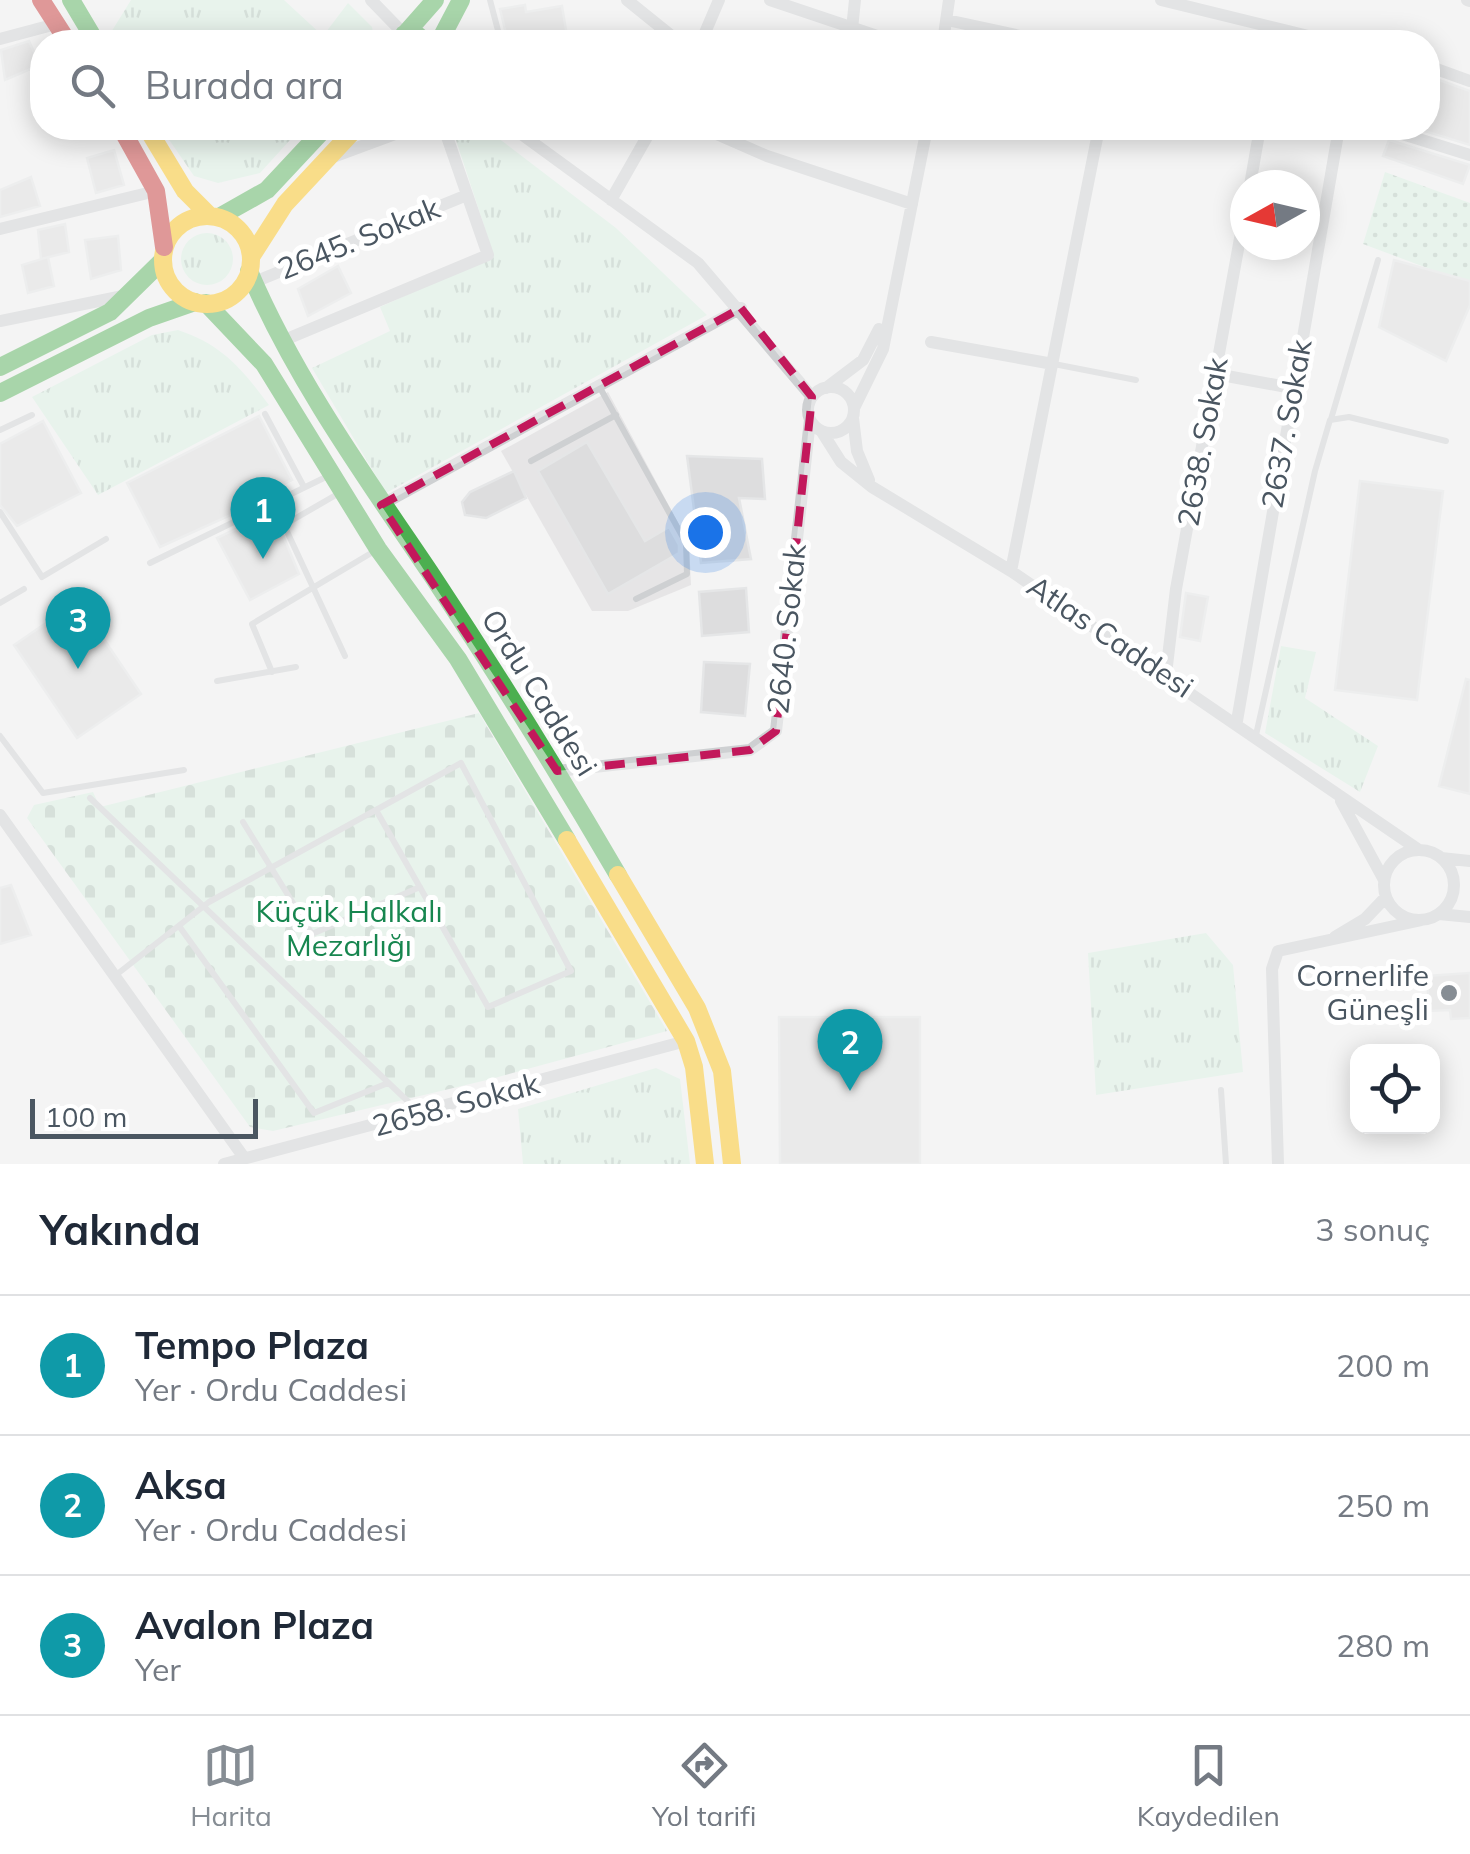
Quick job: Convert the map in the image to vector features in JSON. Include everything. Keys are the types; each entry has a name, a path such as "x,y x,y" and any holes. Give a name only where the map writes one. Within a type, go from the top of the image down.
{"main road":[{"path":"41,0 60,30"},
{"path":"71,0 89,30"},
{"path":"408,30 435,0"},
{"path":"445,30 461,0"},
{"path":"128,140 156,192 172,286 200,303"},
{"path":"154,140 185,192 241,232 250,270"},
{"path":"0,367 104,318 136,294 181,224 250,202 276,182 314,140"},
{"path":"0,393 149,318 233,294 285,204 344,140"},
{"name":"Ordu Caddesi","path":"250,270 282,341 381,505 487,657 557,770 706,1027 722,1071 732,1164"},
{"name":"Ordu Caddesi","path":"200,303 258,356 378,549 489,708 686,1042 698,1090 706,1164"}],"street":[{"path":"370,0 394,30"},
{"path":"627,0 664,30"},
{"path":"706,30 719,0"},
{"path":"770,0 855,30"},
{"path":"852,29 855,0"},
{"path":"945,30 949,0"},
{"path":"1161,0 1284,30"},
{"path":"947,20 993,30"},
{"path":"35,30 56,24"},
{"path":"0,40 30,31"},
{"path":"1440,70 1470,81"},
{"path":"323,161 379,140"},
{"path":"282,341 488,255 448,140"},
{"path":"530,140 698,263 741,308 812,397 810,420 822,432 838,432 854,412 883,349 891,293"},
{"path":"611,200 645,140"},
{"path":"730,140 912,204"},
{"path":"812,397 873,348 891,293 925,140"},
{"path":"1011,571 1097,140"},
{"path":"1253,170 1258,140"},
{"name":"2637. Sokak","path":"1237,721 1337,140"},
{"path":"1422,140 1470,155"},
{"path":"0,229 156,192"},
{"name":"2645. Sokak","path":"250,270 467,195"},
{"name":"2638. Sokak","path":"1166,674 1168,633 1236,260"},
{"path":"0,322 100,297 136,294"},
{"path":"381,505 741,308"},
{"path":"931,342 1053,364"},
{"path":"1216,374 1292,388"},
{"path":"826,388 847,394 854,412 861,466 872,486"},
{"name":"2640. Sokak","path":"557,770 750,750 776,731 810,420"},
{"name":"Atlas Caddesi","path":"822,432 842,462 872,486 1011,571 1237,721 1340,799 1419,850"},
{"name":"Atlas Caddesi","path":"1340,799 1384,880"},
{"path":"0,815 245,1159"},
{"path":"1422,920 1400,915 1386,898 1384,880 1392,862 1419,850 1470,862"},
{"path":"1439,914 1454,886 1441,858"},
{"path":"1329,940 1365,919 1386,898"},
{"path":"1278,1164 1273,959 1278,951 1439,914 1470,918"},
{"name":"2658. Sokak","path":"224,1164 422,1115 686,1042"}],"lane":[{"path":"490,0 499,30"},
{"path":"1256,736 1314,471 1378,260"},
{"path":"1053,364 1136,380"},
{"path":"599,386 686,543 687,574 636,599"},
{"path":"266,414 304,487"},
{"path":"0,430 32,415"},
{"path":"530,461 616,415"},
{"path":"1330,420 1349,417 1446,441"},
{"path":"150,564 331,474"},
{"path":"342,492 284,524 345,656"},
{"path":"0,512 42,577 106,539"},
{"path":"272,672 252,624 378,549"},
{"path":"0,603 24,589"},
{"path":"217,681 296,668"},
{"path":"0,736 43,793 184,770"},
{"path":"115,976 204,906 460,763 571,971 488,1008 376,810"},
{"path":"90,798 95,808 204,906 422,1115"},
{"path":"243,822 312,934 420,887"},
{"path":"178,926 314,1112 388,1082"},
{"path":"1221,1090 1226,1164"}],"highlighted area":[{"path":"741,308 812,397 776,731 750,750 557,771 381,505"}],"shaded area":[{"path":"608,392 689,543 691,585 628,611 592,611 501,451"}],"green space":[{"path":"131,0 284,0 316,30 112,30"},
{"path":"348,3 373,30 328,30"},
{"path":"169,140 290,140 260,173 218,183 194,176"},
{"path":"456,140 501,140 616,228 707,315 386,493 312,368 390,331 380,307 494,256"},
{"path":"1385,172 1470,203 1470,284 1363,244"},
{"path":"207,233 226,240 233,259 226,278 207,285 188,278 181,259 188,240"},
{"path":"178,330 207,343 230,360 269,405 98,495 32,397 152,335"},
{"path":"1281,646 1316,652 1305,698 1378,746 1360,792 1265,733"},
{"name":"Küçük Halkalı Mezarlığı","path":"479,713 667,1031 491,1079 273,1131 250,1127 27,818 34,805 93,792 100,807"},
{"path":"1206,933 1233,965 1243,1072 1096,1095 1088,953"},
{"path":"656,1068 680,1079 690,1164 523,1164 518,1109"}],"building":[{"path":"525,5 526,12 562,6 566,30 505,30 500,9"},
{"path":"29,41 30,69 5,80 1,50"},
{"path":"1440,80 1470,91 1470,145 1440,136"},
{"path":"1389,140 1470,165 1463,184 1383,156"},
{"path":"114,150 124,185 96,193 87,158"},
{"path":"31,177 40,206 0,217 0,190"},
{"path":"65,224 69,252 41,259 38,230"},
{"path":"118,236 121,270 91,279 85,240"},
{"path":"48,257 54,286 28,293 22,265"},
{"path":"1394,260 1470,281 1470,305 1446,361 1379,327"},
{"path":"338,266 351,293 308,316 298,289"},
{"path":"259,416 292,480 264,494 266,499 160,547 127,483"},
{"path":"43,421 81,493 17,526 0,505 0,444"},
{"path":"587,442 645,541 669,527 679,545 679,553 608,594 538,471"},
{"path":"687,456 762,459 765,499 739,498 751,559 701,563"},
{"path":"514,471 526,498 486,518 465,515 462,502 470,492"},
{"path":"1360,481 1443,491 1417,700 1335,690"},
{"path":"273,511 299,574 250,600 217,538"},
{"path":"746,588 749,632 702,636 699,592"},
{"path":"1186,593 1208,597 1200,641 1180,637"},
{"path":"78,601 141,694 77,738 14,645"},
{"path":"704,662 750,664 745,716 701,712"},
{"path":"1466,679 1470,680 1470,794 1439,786"},
{"path":"11,885 31,935 0,944 0,888"},
{"name":"Cornerlife Güneşli","path":"1470,973 1470,1018 1451,1019 1450,1010 1429,1011 1427,976"},
{"path":"779,1017 920,1017 920,1164 780,1164"}],"traffic: fast":[{"path":"71,0 89,30"},
{"path":"409,30 435,0"},
{"path":"445,30 461,0"},
{"path":"219,217 267,190 314,140"},
{"path":"0,367 110,312 163,260"},
{"path":"249,271 310,390 505,688 618,875"},
{"path":"0,393 149,318 195,302"},
{"path":"206,303 264,364 378,549 458,659 567,840"}],"traffic: slow":[{"path":"154,140 185,191 210,216"},
{"path":"251,257 285,204 345,140"},
{"path":"207,216 238,229 251,260 238,291 207,304 176,291 163,260 176,229 207,216"},
{"path":"567,840 686,1041 694,1067 705,1164"},
{"path":"618,875 697,1008 722,1071 732,1164"}],"traffic: jam":[{"path":"41,0 60,30"},
{"path":"128,140 156,191 164,247"}],"place":[{"name":"Tempo Plaza","path":"263,559"},
{"name":"Avalon Plaza","path":"78,669"},
{"name":"Cornerlife Güneşli","path":"1449,993"},
{"name":"Aksa","path":"850,1091"}]}
